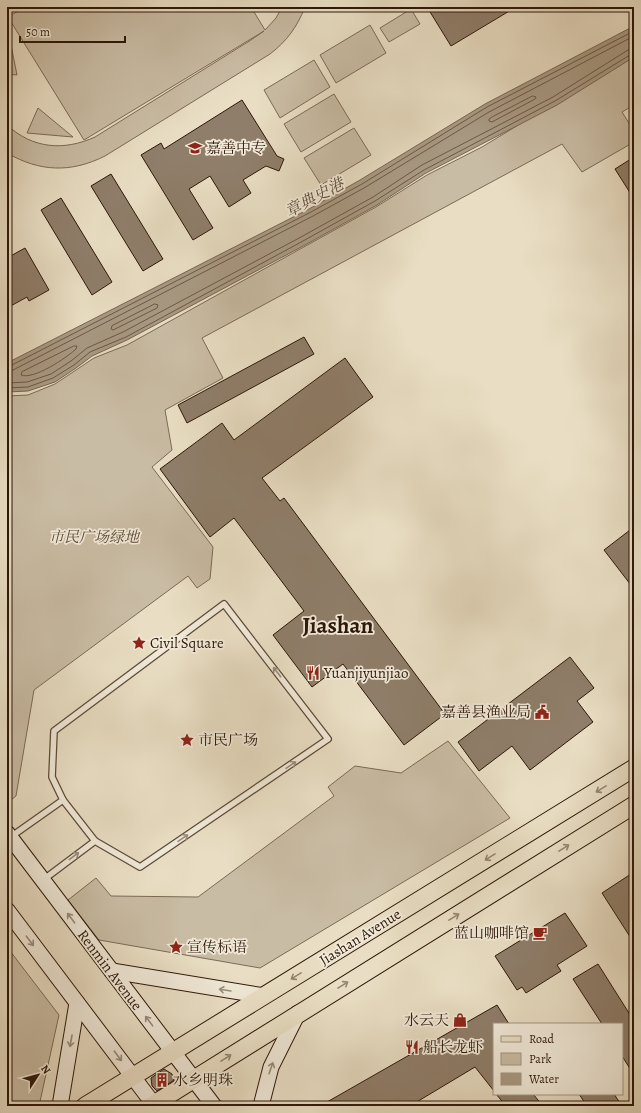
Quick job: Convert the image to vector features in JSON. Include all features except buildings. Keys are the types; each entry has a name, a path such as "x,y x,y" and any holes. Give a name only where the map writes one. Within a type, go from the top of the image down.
{"main road":[{"name":"Jiashan Avenue","path":"85,1106 634,768"},
{"path":"7,910 153,1105 298,1013 634,805"},
{"name":"Renmin Avenue","path":"9,835 214,1106"},
{"path":"112,971 264,996"},
{"path":"60,1106 77,1003"},
{"path":"262,1106 271,1067 298,1013"}],"lane":[{"path":"224,604 328,739 140,867 94,841 63,800 52,777 54,730 224,604"},
{"path":"9,835 63,800"},
{"path":"43,880 94,841"}],"green space":[{"path":"25,7 251,7 265,30 276,18 282,7 305,7 299,21 291,33 282,44 270,54 105,156 92,162 68,168 56,168 31,164 7,153 7,125 27,139 49,145 60,146 72,144 95,137 264,31 84,140 8,17"},
{"path":"411,9 420,24 389,42 380,28"},
{"path":"370,25 386,53 336,83 320,55"},
{"path":"8,30 17,75 7,74"},
{"name":"市民广场绿地","path":"634,55 634,105 622,112 634,131 634,142 582,172 562,144 202,338 223,378 165,410 172,450 152,467 213,547 210,579 197,588 188,576 34,690 16,796 7,803 7,396 28,395 55,384 94,358 127,345 376,207 427,175 482,147"},
{"path":"314,60 330,87 280,118 264,90"},
{"path":"334,94 351,122 301,152 284,124"},
{"path":"38,108 73,137 27,133"},
{"path":"354,128 371,155 321,185 304,158"},
{"path":"448,741 510,818 260,968 99,940 68,900 96,878 111,896 198,897 334,796 328,787 355,766 401,773"},
{"path":"7,947 59,1015 39,1106 7,1106"}],"water":[{"path":"634,26 634,57 557,105 426,173 377,205 305,245 127,340 92,356 55,382 28,391 7,392 7,363 309,209 360,180 485,104"}],"place":[{"name":"嘉善中专","path":"195,148"},
{"name":"Civil Square","path":"139,643"},
{"name":"Yuanjiyunjiao","path":"313,673"},
{"name":"嘉善县渔业局","path":"542,712"},
{"name":"市民广场","path":"187,740"},
{"name":"蓝山咖啡馆","path":"540,933"},
{"name":"宣传标语","path":"176,947"},
{"name":"水云天","path":"460,1020"},
{"name":"船长龙虾","path":"412,1047"},
{"name":"水乡明珠","path":"162,1080"}],"district":[{"name":"Jiashan","path":"338,625"}],"water label":[{"name":"章典史港","path":"314,197"}]}
